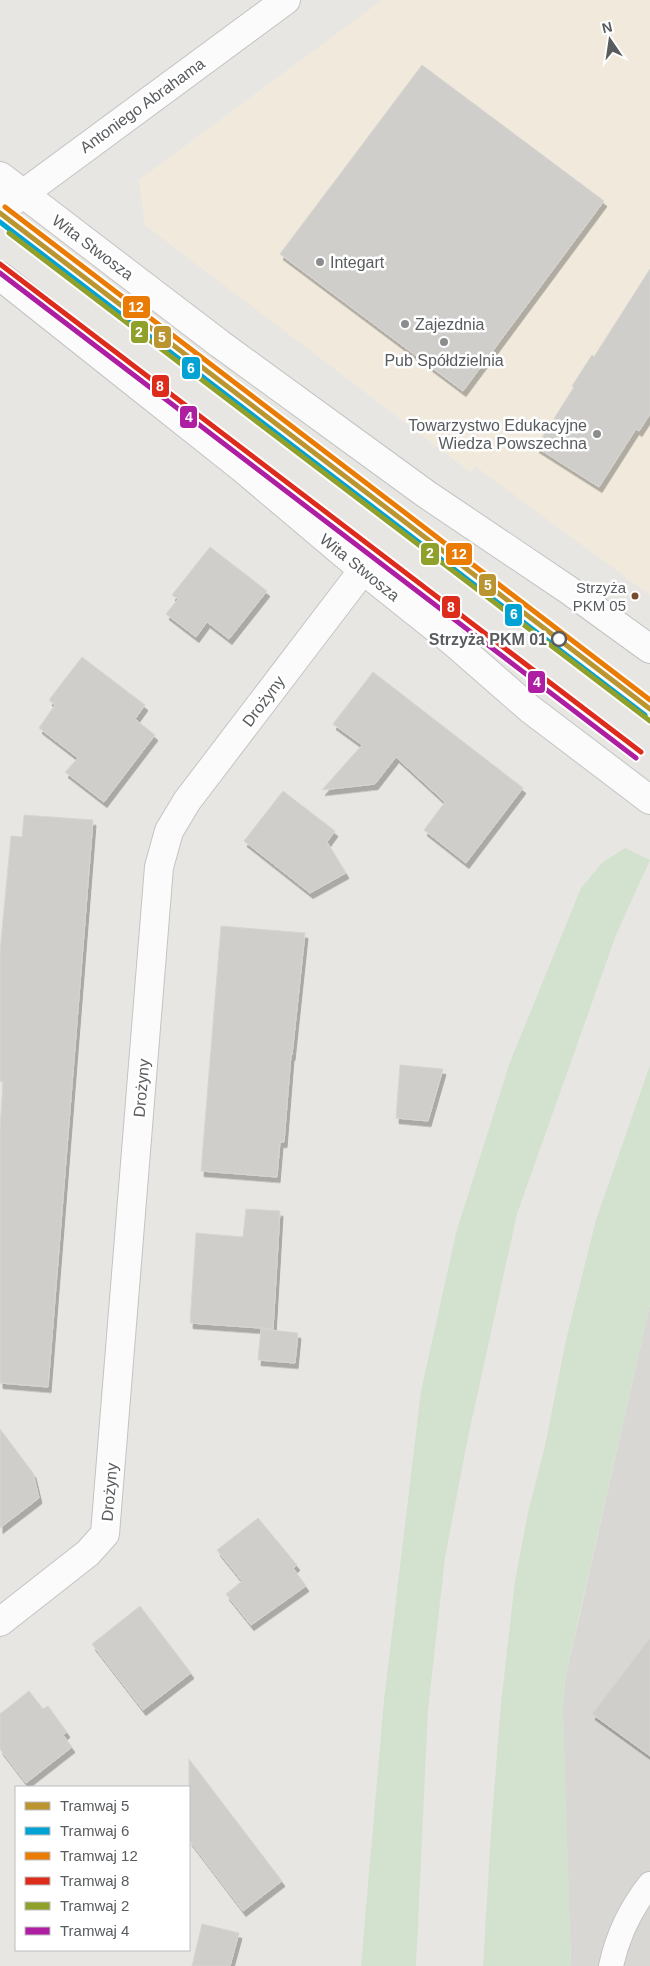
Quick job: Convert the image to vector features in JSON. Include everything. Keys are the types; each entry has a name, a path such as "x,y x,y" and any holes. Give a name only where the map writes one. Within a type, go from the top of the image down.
{"street":[{"name":"Antoniego Abrahama","path":"0,211 286,0"},
{"name":"Wita Stwosza","path":"0,176 220,344 410,482 570,591 650,649"},
{"name":"Wita Stwosza","path":"0,276 242,468 363,570 452,641 530,709 650,800"},
{"name":"Drożyny","path":"0,1622 81,1558 105,1534 159,867 168,831 187,801 363,570"}],"lane":[{"path":"611,1966 623,1925 633,1907 650,1884"}],"shaded area":[{"path":"382,0 650,0 650,595 475,466 470,472 145,225 139,180"},
{"path":"650,1304 650,1966 571,1966 563,1734 565,1680"}],"green space":[{"path":"625,848 650,860 616,935 517,1214 467,1442 445,1558 428,1710 416,1966 361,1966 384,1700 421,1391 456,1233 510,1062 581,888 603,862"},
{"path":"650,1065 650,1304 565,1680 563,1707 571,1966 483,1966 501,1703 515,1581 528,1512 545,1446 566,1340 596,1220"}],"building":[{"path":"422,65 604,201 463,391 280,254"},
{"path":"650,269 650,414 639,431 636,429 599,487 536,447 574,387 572,386 592,355 594,357"},
{"path":"210,547 267,591 229,639 207,622 196,637 166,614 178,599 172,595"},
{"path":"82,657 145,705 135,719 155,735 104,802 65,772 78,758 39,728 55,705 49,700"},
{"path":"373,672 523,788 466,863 424,830 445,802 396,757 375,784 322,790 362,745 333,724"},
{"path":"283,791 335,831 327,842 346,873 310,893 244,841"},
{"path":"24,815 93,820 48,1387 0,1383 0,1129 3,1082 0,1081 0,951 11,836 22,837"},
{"path":"221,926 305,933 291,1055 284,1142 280,1142 277,1177 201,1171"},
{"path":"400,1065 443,1069 428,1121 396,1118"},
{"path":"246,1209 280,1211 273,1329 190,1323 196,1233 243,1237"},
{"path":"261,1329 298,1333 295,1363 258,1360"},
{"path":"0,1429 33,1473 39,1498 0,1528"},
{"path":"258,1518 297,1565 293,1568 306,1586 251,1625 226,1594 242,1581 217,1550"},
{"path":"140,1606 191,1673 143,1710 92,1644"},
{"path":"650,1638 650,1756 592,1714"},
{"path":"29,1691 43,1709 48,1706 67,1732 63,1735 72,1747 26,1783 0,1749 0,1714"},
{"path":"189,1759 282,1881 243,1911 190,1841"},
{"path":"202,1924 239,1933 230,1966 192,1966"}],"tram line":[{"name":"12","path":"5,207 650,700"},
{"name":"5","path":"0,213 650,709"},
{"name":"6","path":"0,222 645,715"},
{"name":"2","path":"9,233 650,721"},
{"name":"8","path":"0,264 641,752"},
{"name":"4","path":"0,273 636,758"}],"place":[{"name":"Integart","path":"320,262"},
{"name":"Zajezdnia","path":"405,324"},
{"name":"Pub Spółdzielnia","path":"444,342"},
{"name":"Towarzystwo Edukacyjne Wiedza Powszechna","path":"597,434"},
{"name":"Strzyża PKM 05","path":"635,596"},
{"name":"Strzyża PKM 01","path":"559,639"}]}
